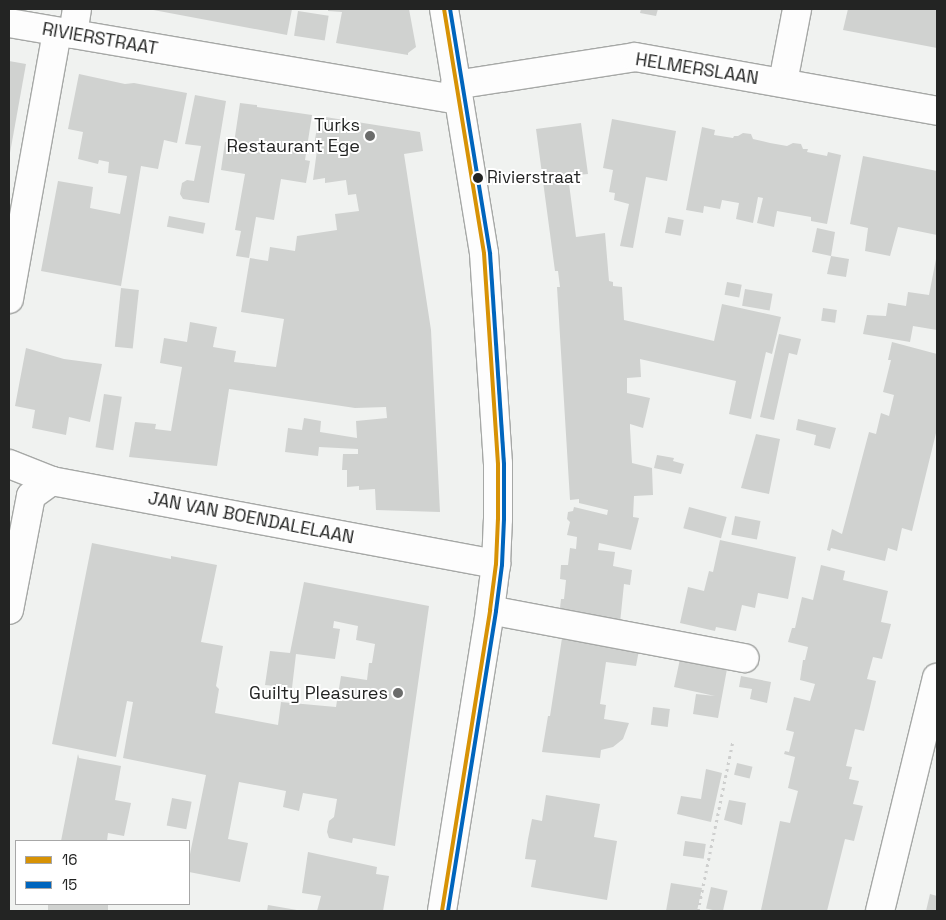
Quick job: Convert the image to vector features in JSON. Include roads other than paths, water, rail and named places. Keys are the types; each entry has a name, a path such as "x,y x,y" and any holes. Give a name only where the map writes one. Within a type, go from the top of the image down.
{"street":[{"path":"442,911 496,564 498,464 484,253 444,9"},
{"path":"783,82 797,9"},
{"name":"RIVIERSTRAAT","path":"9,23 69,25 457,93"},
{"path":"9,299 69,25"},
{"name":"HELMERSLAAN","path":"457,93 635,57 937,111"},
{"name":"JAN VAN BOENDALELAAN","path":"9,464 52,481 496,564"},
{"path":"9,610 31,496 52,481"},
{"path":"490,610 745,658"},
{"path":"880,911 937,678"}],"place":[{"name":"Turks Restaurant Ege","path":"370,136"},
{"name":"Rivierstraat","path":"478,178"},
{"name":"Guilty Pleasures","path":"398,693"}]}
